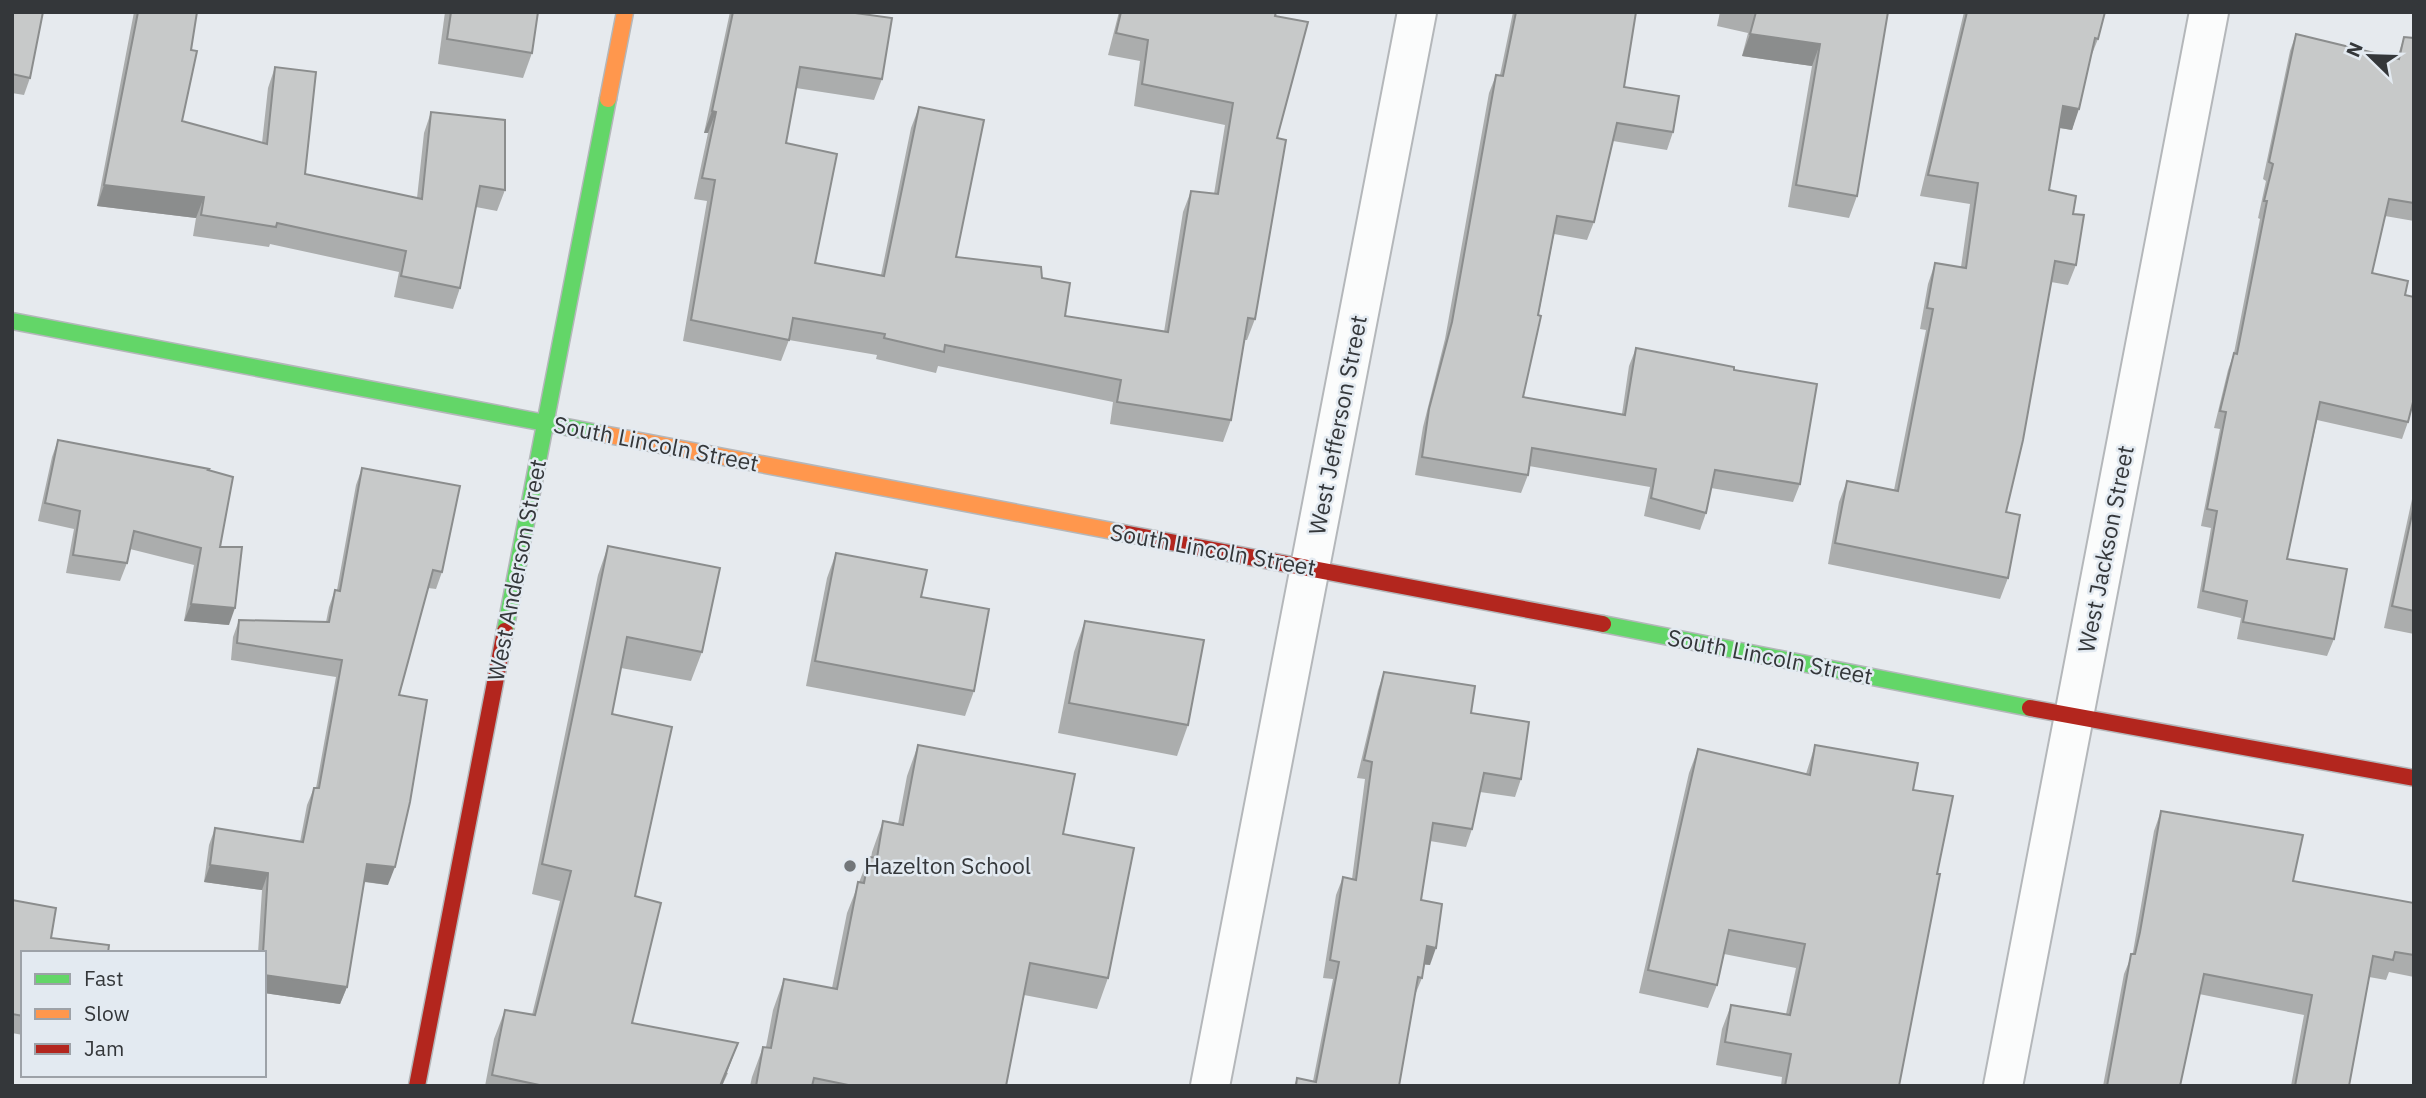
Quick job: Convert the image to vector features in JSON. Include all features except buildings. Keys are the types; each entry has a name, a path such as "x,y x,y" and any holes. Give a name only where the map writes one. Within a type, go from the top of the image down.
{"street":[{"name":"West Anderson Street","path":"417,1086 625,12"},
{"name":"West Jefferson Street","path":"1210,1086 1417,12"},
{"name":"West Jackson Street","path":"2003,1086 2209,12"},
{"name":"South Lincoln Street","path":"12,321 1311,567 2074,717 2414,778"}],"traffic: fast":[{"path":"505,631 608,99"},
{"path":"12,321 603,434"},
{"path":"1603,624 2030,708"}],"traffic: slow":[{"path":"608,99 625,12"},
{"path":"603,434 1123,533"}],"traffic: jam":[{"path":"1123,533 1603,624"},
{"path":"417,1086 505,631"},
{"path":"2030,708 2414,778"}],"place":[{"name":"Hazelton School","path":"850,866"}]}
